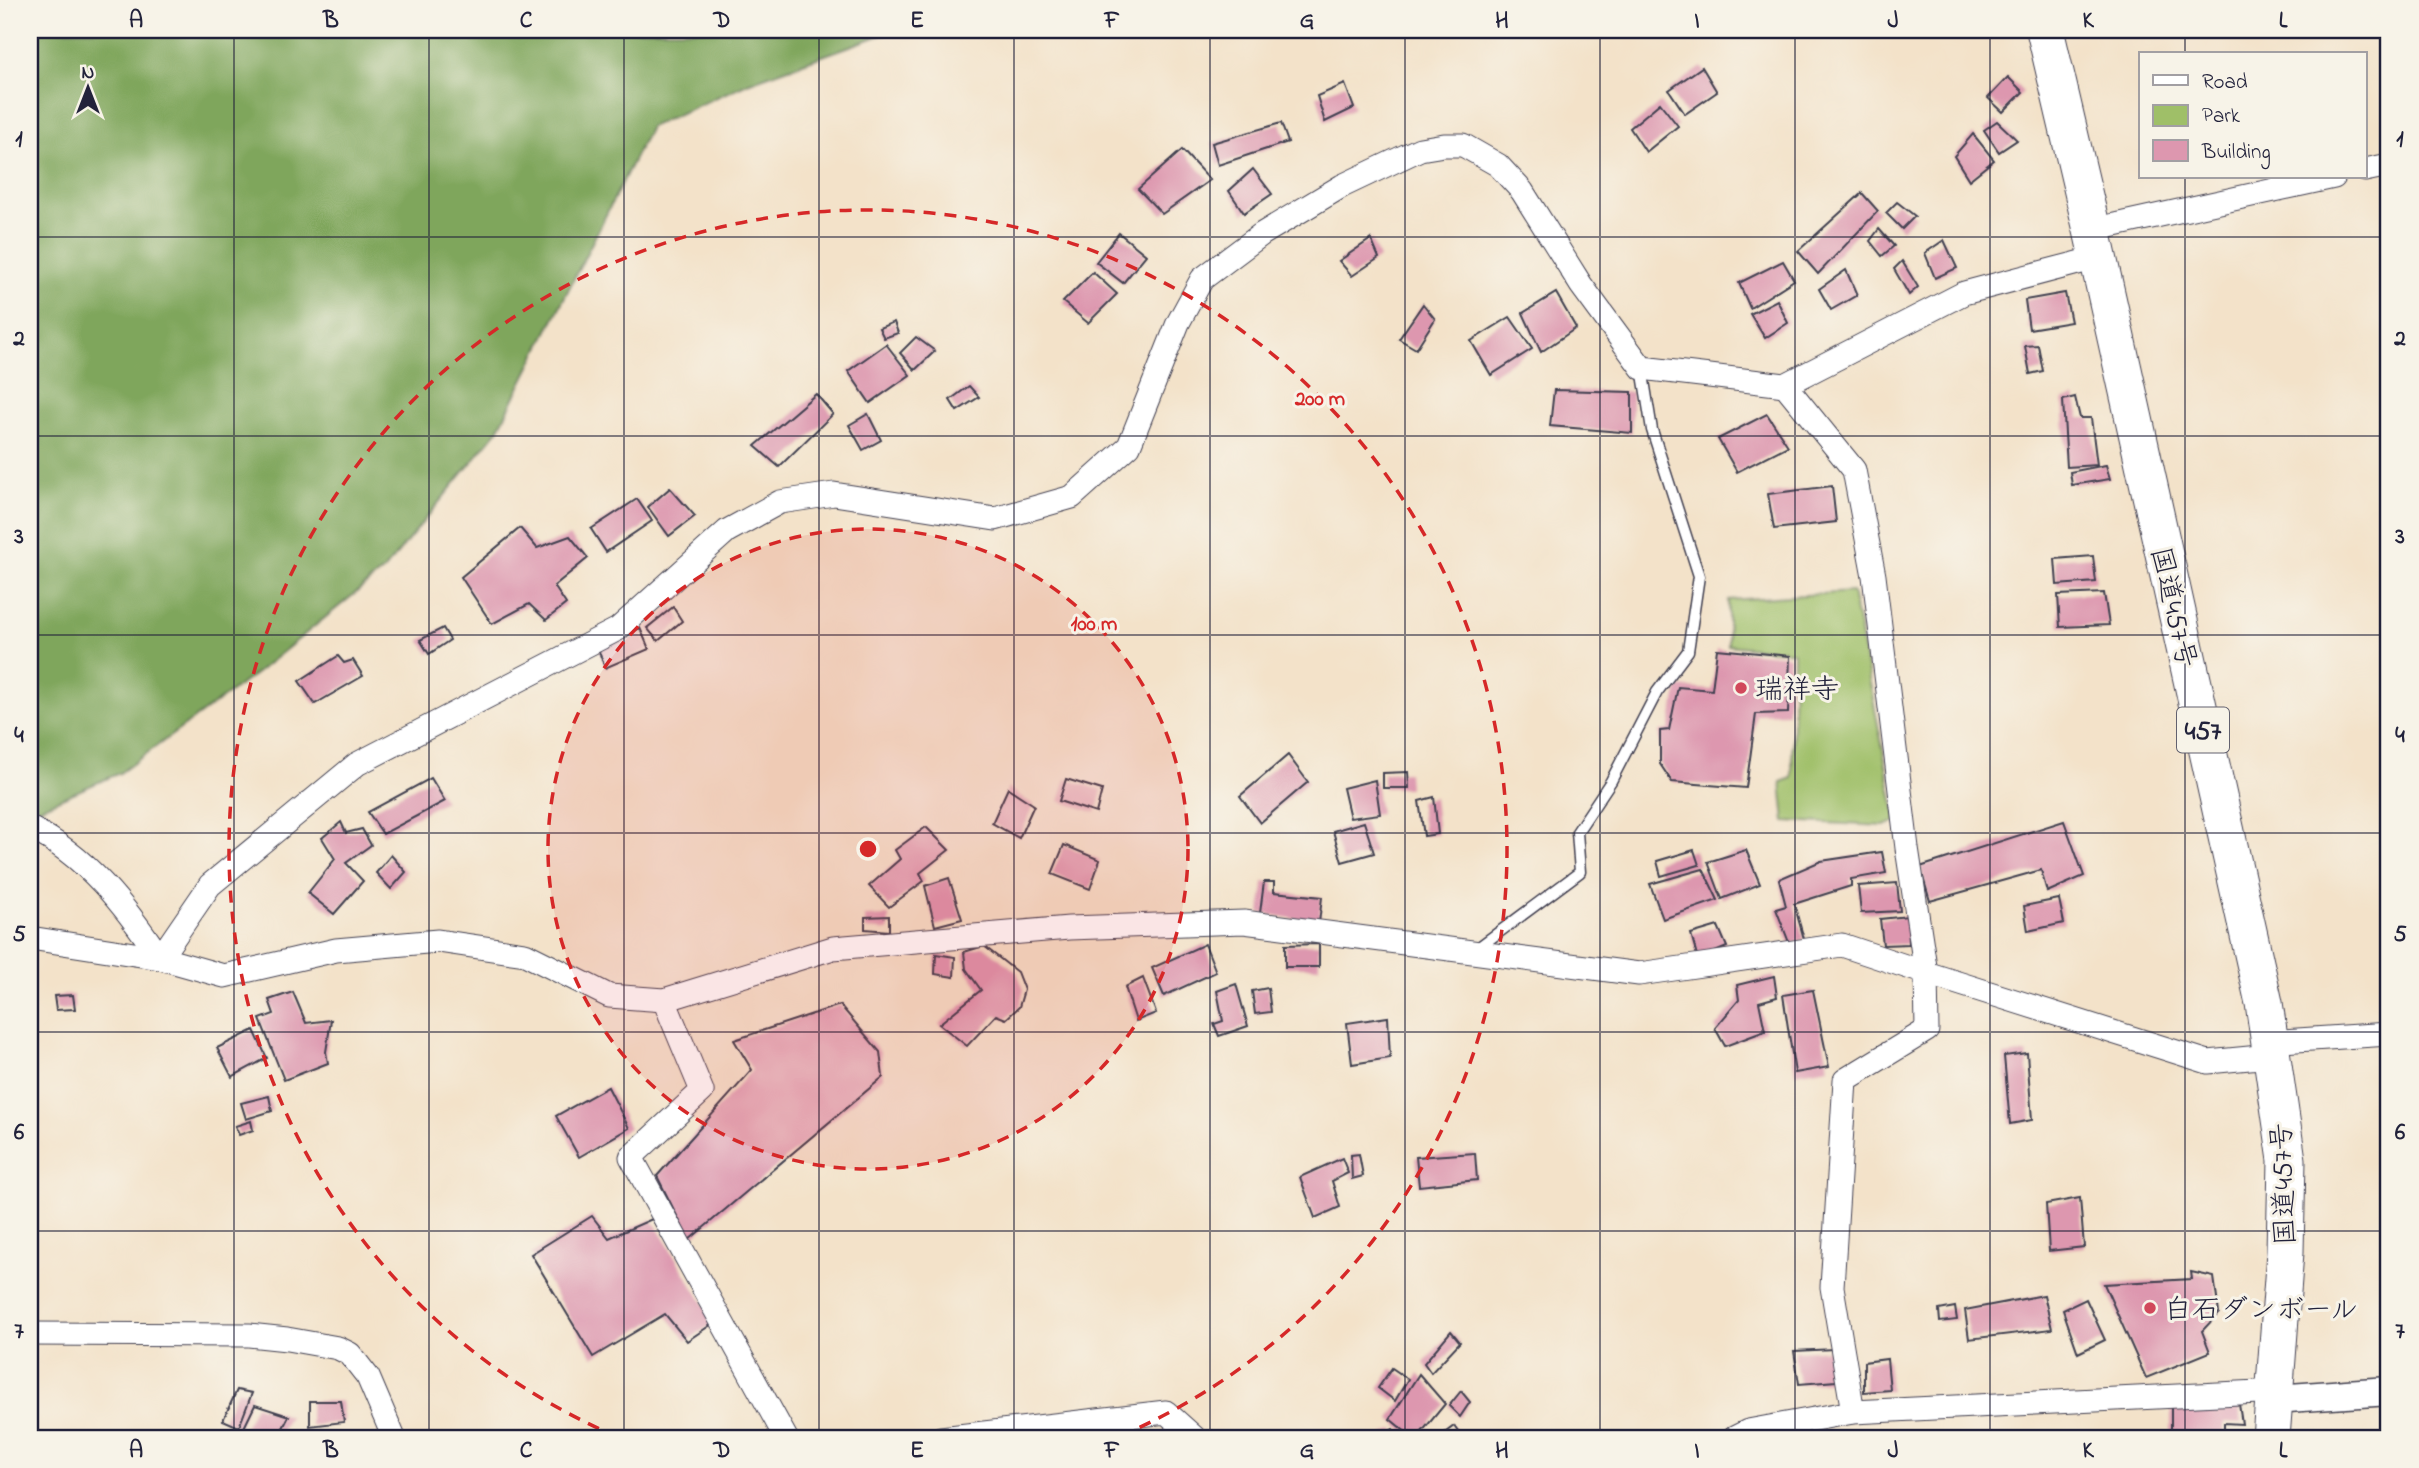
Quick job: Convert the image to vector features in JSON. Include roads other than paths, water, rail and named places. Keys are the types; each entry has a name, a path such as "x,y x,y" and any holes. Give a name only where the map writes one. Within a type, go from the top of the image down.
{"highway":[{"name":"国道457号","path":"2045,30 2264,1003 2287,1160 2285,1252 2271,1438"}],"street":[{"path":"160,958 210,885 357,764 618,629 727,531 779,502 834,494 995,519 1072,497 1129,446 1178,323 1202,279 1262,234 1342,186 1420,149 1463,145 1498,166 1522,191 1581,285 1642,368 1785,385 1964,293 2095,244 2330,178"},
{"path":"2366,170 2389,164"},
{"path":"1785,385 1854,470 1874,576 1907,848 1926,974 1927,1030 1845,1080 1832,1287 1853,1412"},
{"path":"30,828 79,858 138,925 160,958"},
{"path":"30,938 160,958 224,976 336,950 438,940 525,954 610,996 664,1000 833,948 1069,928 1244,922 1639,974 1842,945 2208,1062 2269,1049 2389,1034"},
{"path":"664,1000 702,1091 631,1157 786,1438"},
{"path":"30,1334 249,1335 338,1348 358,1363 368,1377 394,1438"},
{"path":"1734,1438 1748,1432 1853,1412 2259,1392 2274,1399 2389,1391"},
{"path":"941,1438 1166,1412 1195,1438"}],"lane":[{"path":"1472,952 1580,872 1577,832 1611,781 1657,692 1688,651 1699,576 1652,430 1642,368"}],"place":[{"name":"瑞祥寺","path":"1741,688"},
{"name":"白石ダンボール","path":"2150,1308"}]}
